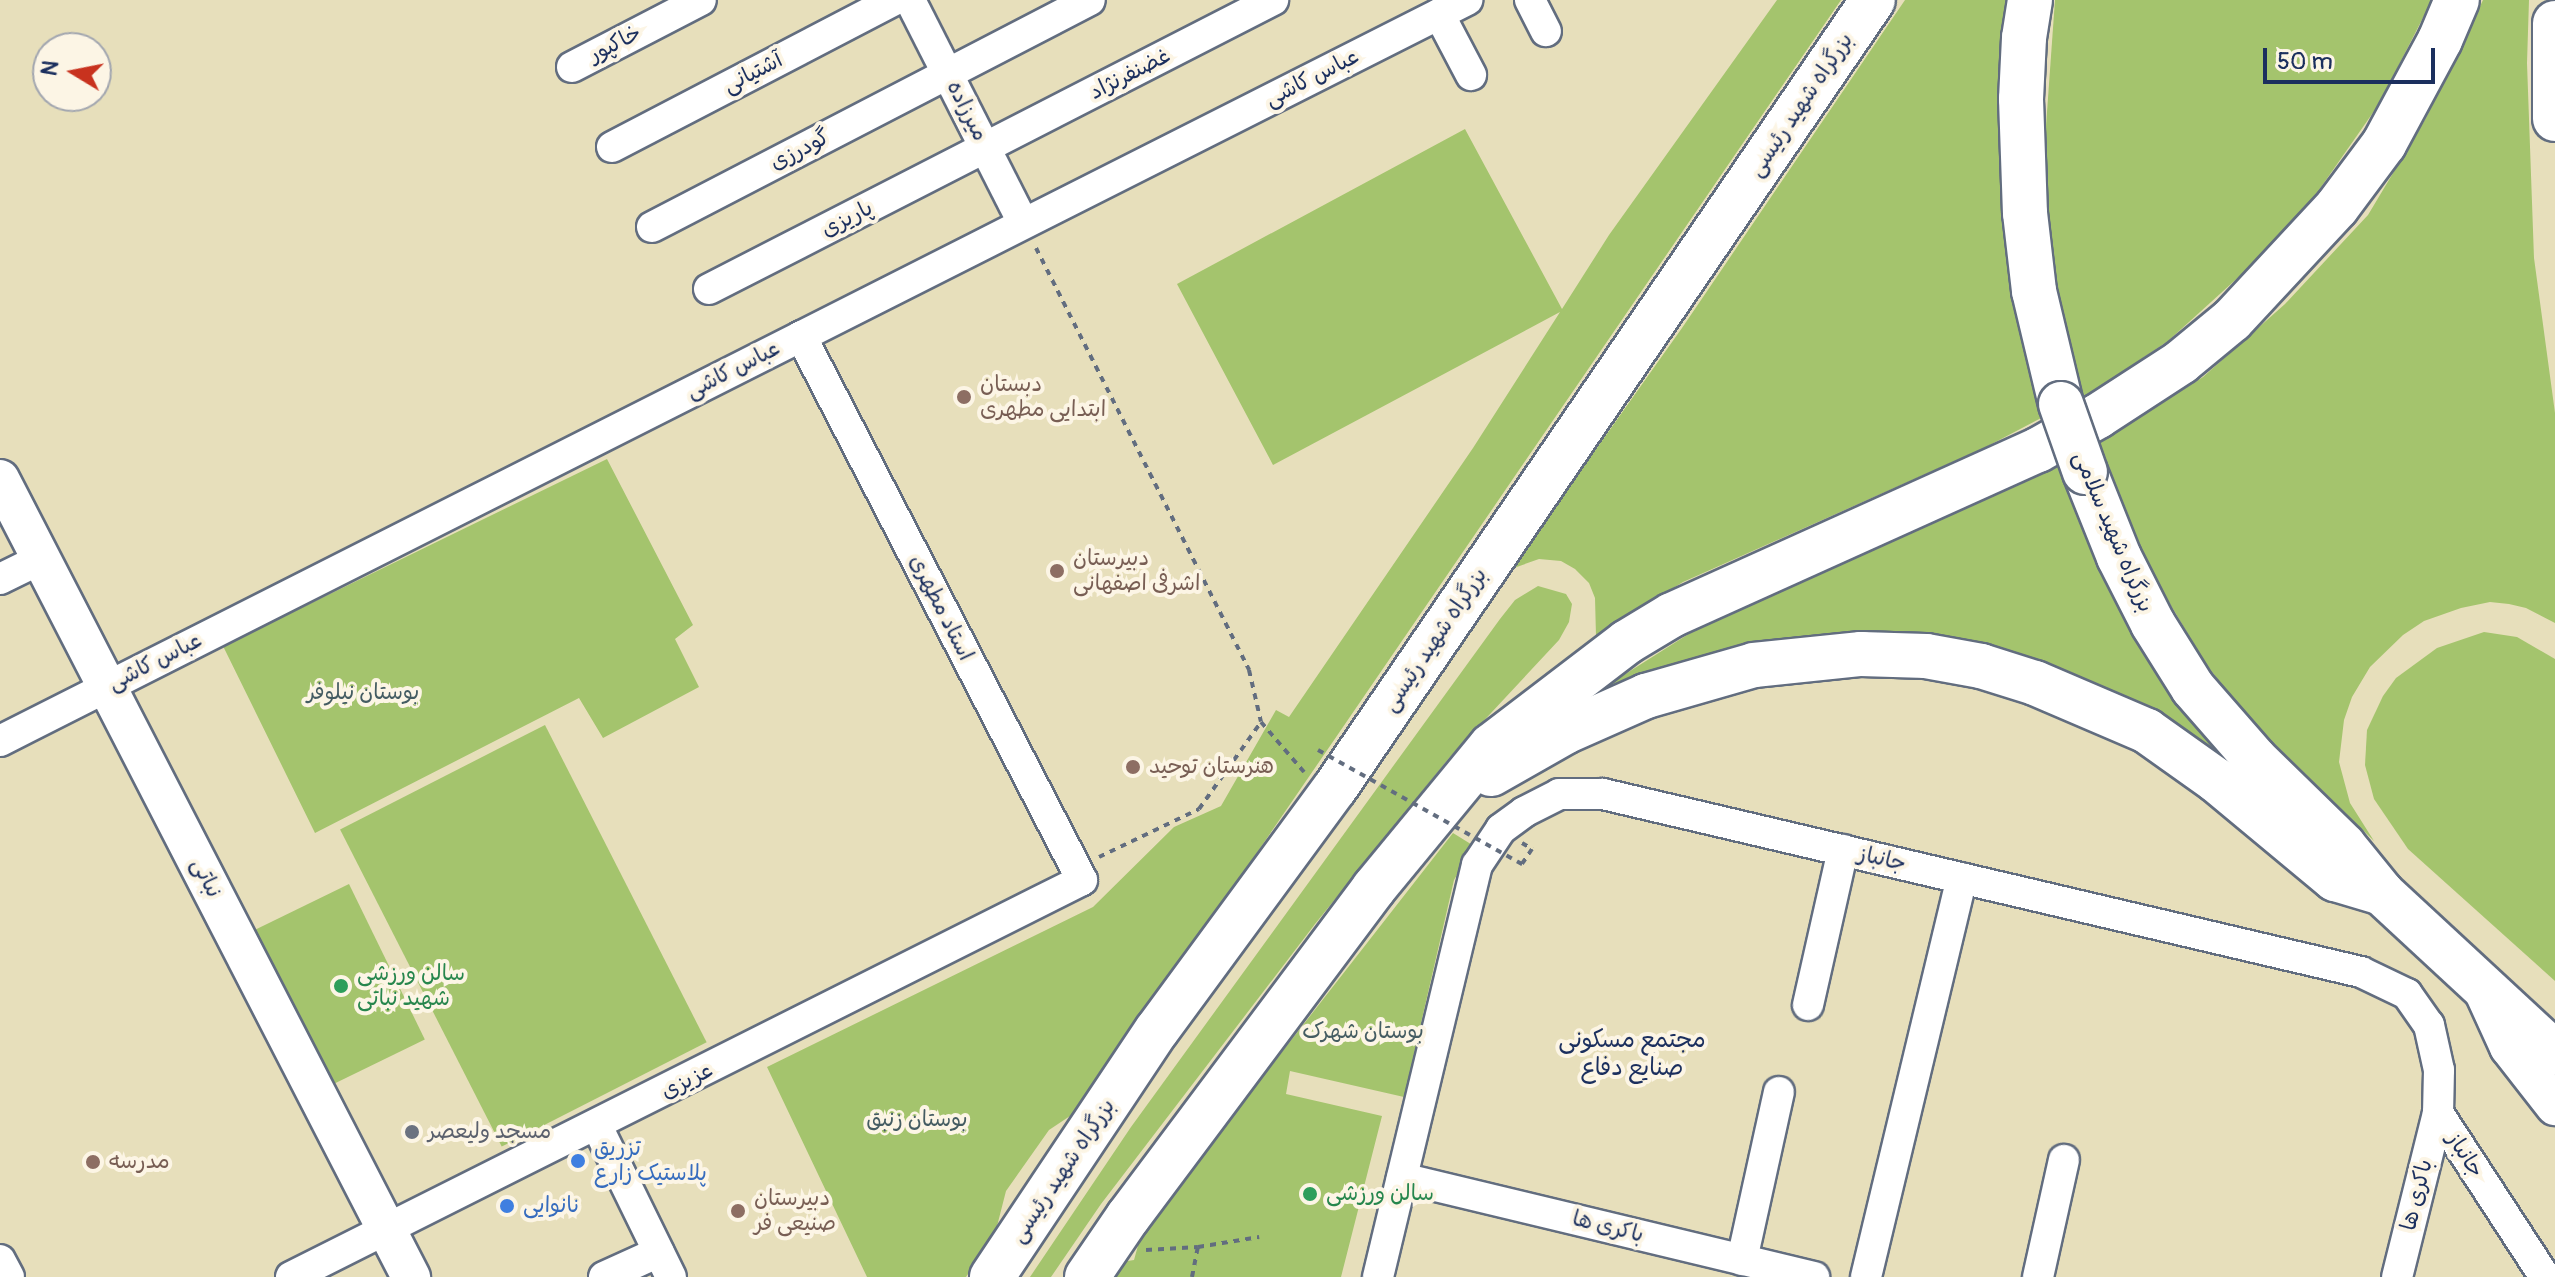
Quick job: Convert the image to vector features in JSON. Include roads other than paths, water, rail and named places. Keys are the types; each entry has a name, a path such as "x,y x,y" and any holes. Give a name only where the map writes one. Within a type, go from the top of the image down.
{"highway":[{"name":"بزرگراه شهید رئیسی","path":"992,1277 1157,1030 1335,788 1873,0"},
{"name":"بزرگراه شهید سلامی","path":"2030,0 2024,38 2021,99 2024,201 2034,291 2061,404 2119,557 2153,624 2193,688 2255,759 2344,846 2382,893 2555,1053"},
{"path":"1087,1277 1128,1217 1374,888 1491,746 1627,642 1672,615 2038,450 2098,416 2181,362 2243,310 2337,207 2384,144 2440,40 2457,0"},
{"path":"2555,23 2555,119"},
{"path":"1444,801 1565,732 1646,696 1754,665 1861,654 1926,656 1981,666 2035,683 2147,731 2216,780 2335,879 2382,893"}],"main road":[{"name":"نباتی","path":"0,479 411,1277"},
{"path":"2480,984 2509,1047 2555,1106"}],"street":[{"name":"خاکپور","path":"572,67 701,0"},
{"name":"آشتیانی","path":"612,147 894,0"},
{"name":"میرزاده","path":"910,0 1023,223"},
{"name":"گودرزی","path":"652,227 1090,0"},
{"name":"غضنفرنژاد","path":"986,149 1273,0"},
{"name":"عباس کاشی","path":"0,741 1467,0"},
{"path":"1530,0 1546,31"},
{"path":"1439,14 1471,75"},
{"name":"پاریزی","path":"709,289 986,149"},
{"name":"استاد مطهری","path":"801,336 1079,874"},
{"path":"0,579 41,559"},
{"name":"جانباز","path":"1378,1277 1477,865 1501,829 1524,812 1559,794 1603,794 2361,972 2407,994 2429,1025 2439,1070 2438,1113 2545,1277"},
{"path":"1808,1005 1843,850"},
{"name":"عزیزی","path":"291,1277 597,1126 1079,874"},
{"path":"1866,1277 1962,878"},
{"path":"1742,1260 1779,1092"},
{"name":"باکری ها","path":"2397,1277 2438,1113"},
{"path":"597,1126 665,1264 604,1277"},
{"path":"2038,1277 2064,1160"},
{"name":"باکری ها","path":"1402,1178 1814,1277"},
{"path":"0,1260 9,1277"}],"place":[{"name":"دبستان ابتدایی مطهری","path":"964,397"},
{"name":"دبیرستان اشرفی اصفهانی","path":"1057,571"},
{"name":"هنرستان توحید","path":"1133,767"},
{"name":"سالن ورزشی شهید نباتی","path":"341,986"},
{"name":"مسجد ولیعصر","path":"412,1132"},
{"name":"تزریق پلاستیک زارع","path":"578,1161"},
{"name":"مدرسه","path":"93,1162"},
{"name":"سالن ورزشی","path":"1310,1194"},
{"name":"نانوایی","path":"507,1206"},
{"name":"دبیرستان صنیعی فر","path":"738,1211"}],"district":[{"name":"مجتمع مسکونی صنایع دفاع","path":"1632,1054"}],"park label":[{"name":"بوستان نیلوفر","path":"363,693"},
{"name":"بوستان شهرک","path":"1363,1032"},
{"name":"بوستان زنبق","path":"917,1120"}]}
